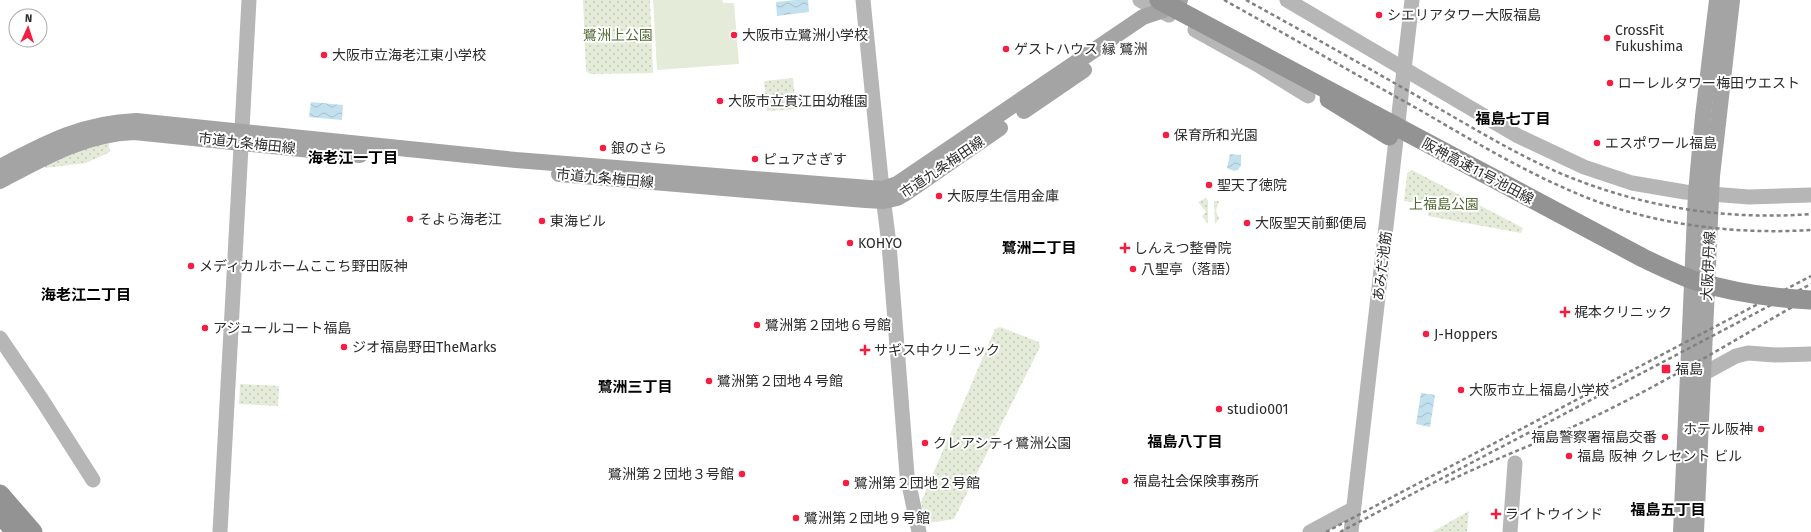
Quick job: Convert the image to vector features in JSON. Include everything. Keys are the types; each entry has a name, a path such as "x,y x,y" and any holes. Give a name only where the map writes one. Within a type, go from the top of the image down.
{"highway":[{"name":"阪神高速11号池田線","path":"1184,0 1615,230 1672,258 1718,274 1750,282 1776,286 1811,287"},
{"name":"阪神高速11号池田線","path":"1160,5 1277,63 1609,240 1667,269 1695,281 1721,288 1773,297 1811,300"},
{"path":"1277,63 1366,123 1658,278"},
{"path":"0,494 33,532"},
{"path":"0,514 15,532"}],"main road":[{"name":"市道九条梅田線","path":"0,181 61,149 84,140 134,132 241,137 516,160 883,195 897,198 1148,26 1160,5 1180,0"},
{"name":"大阪伊丹線","path":"1696,532 1703,374 1703,116 1717,0"},
{"name":"大阪伊丹線","path":"1681,532 1704,194 1732,0"},
{"name":"市道九条梅田線","path":"0,168 66,134 104,123 136,120 241,137"}],"street":[{"path":"220,532 249,0"},
{"path":"863,0 889,244 907,475 919,532"},
{"path":"1140,0 1160,5 1308,96"},
{"path":"1287,0 1518,136 1584,167 1632,183 1704,194 1766,198 1811,195"},
{"name":"あみだ池筋","path":"1351,532 1412,0"},
{"path":"0,338 93,480"},
{"path":"1703,374 1736,356 1748,353 1775,355 1811,354"},
{"path":"1510,532 1515,463"},
{"path":"1310,532 1353,509"}],"green space":[{"name":"鷺洲上公園","path":"583,0 650,0 653,73 590,74 586,71"},
{"path":"653,0 722,0 723,3 734,3 739,64 657,70"},
{"path":"793,78 796,109 767,111 764,81"},
{"path":"108,141 110,152 86,163 45,168 45,164 49,160"},
{"name":"上福島公園","path":"1412,170 1523,228 1521,233 1428,216 1429,204 1404,201 1407,173"},
{"path":"1206,198 1208,201 1208,224 1202,216 1206,212 1198,202"},
{"path":"1214,201 1219,201 1216,211 1219,219 1215,224"},
{"path":"1000,327 1039,342 1040,347 954,519 929,523 925,520 921,502 995,329"},
{"path":"240,384 279,386 278,406 239,404"},
{"path":"1469,511 1467,532 1432,532"}],"water":[{"path":"808,0 809,12 777,16 776,2"},
{"path":"311,102 343,105 342,120 309,117"},
{"path":"1230,154 1241,155 1241,165 1238,170 1234,171 1227,168"},
{"path":"1421,393 1435,395 1430,427 1416,424"}],"railway":[{"path":"1224,0 1512,163 1571,191 1599,202 1628,212 1658,219 1719,229 1750,231 1811,230"},
{"path":"1246,0 1499,143 1538,163 1577,180 1634,198 1692,210 1722,214 1811,214"},
{"path":"1326,532 1811,276"},
{"path":"1340,532 1811,284"},
{"path":"1445,483 1478,467 1564,431 1640,394 1811,296"}],"place":[{"name":"シエリアタワー大阪福島","path":"1379,15"},
{"name":"大阪市立鷺洲小学校","path":"734,35"},
{"name":"CrossFit Fukushima","path":"1607,38"},
{"name":"ゲストハウス 縁 鷺洲","path":"1006,49"},
{"name":"大阪市立海老江東小学校","path":"324,55"},
{"name":"ローレルタワー梅田ウエスト","path":"1610,83"},
{"name":"大阪市立貫江田幼稚園","path":"720,101"},
{"name":"保育所和光園","path":"1166,135"},
{"name":"エスポワール福島","path":"1597,143"},
{"name":"銀のさら","path":"603,148"},
{"name":"ピュアさぎす","path":"755,159"},
{"name":"聖天了徳院","path":"1209,185"},
{"name":"大阪厚生信用金庫","path":"939,196"},
{"name":"そよら海老江","path":"410,219"},
{"name":"東海ビル","path":"542,221"},
{"name":"大阪聖天前郵便局","path":"1247,223"},
{"name":"KOHYO","path":"850,243"},
{"name":"しんえつ整骨院","path":"1125,248"},
{"name":"メディカルホームここち野田阪神","path":"191,266"},
{"name":"八聖亭（落語）","path":"1133,269"},
{"name":"梶本クリニック","path":"1565,312"},
{"name":"鷺洲第２団地６号館","path":"757,325"},
{"name":"アジュールコート福島","path":"205,328"},
{"name":"J-Hoppers","path":"1426,334"},
{"name":"ジオ福島野田TheMarks","path":"344,347"},
{"name":"サギス中クリニック","path":"865,350"},
{"name":"福島","path":"1666,369"},
{"name":"鷺洲第２団地４号館","path":"709,381"},
{"name":"大阪市立上福島小学校","path":"1461,390"},
{"name":"studio001","path":"1219,409"},
{"name":"ホテル阪神","path":"1761,429"},
{"name":"福島警察署福島交番","path":"1665,437"},
{"name":"クレアシティ鷺洲公園","path":"925,443"},
{"name":"福島 阪神 クレセント ビル","path":"1569,456"},
{"name":"鷺洲第２団地３号館","path":"742,474"},
{"name":"福島社会保険事務所","path":"1125,481"},
{"name":"鷺洲第２団地２号館","path":"846,483"},
{"name":"ライトウインド","path":"1496,514"},
{"name":"鷺洲第２団地９号館","path":"796,518"}],"district":[{"name":"福島七丁目","path":"1513,119"},
{"name":"海老江一丁目","path":"353,158"},
{"name":"鷺洲二丁目","path":"1039,248"},
{"name":"海老江二丁目","path":"86,295"},
{"name":"鷺洲三丁目","path":"635,387"},
{"name":"福島八丁目","path":"1185,442"},
{"name":"福島五丁目","path":"1668,510"}]}
